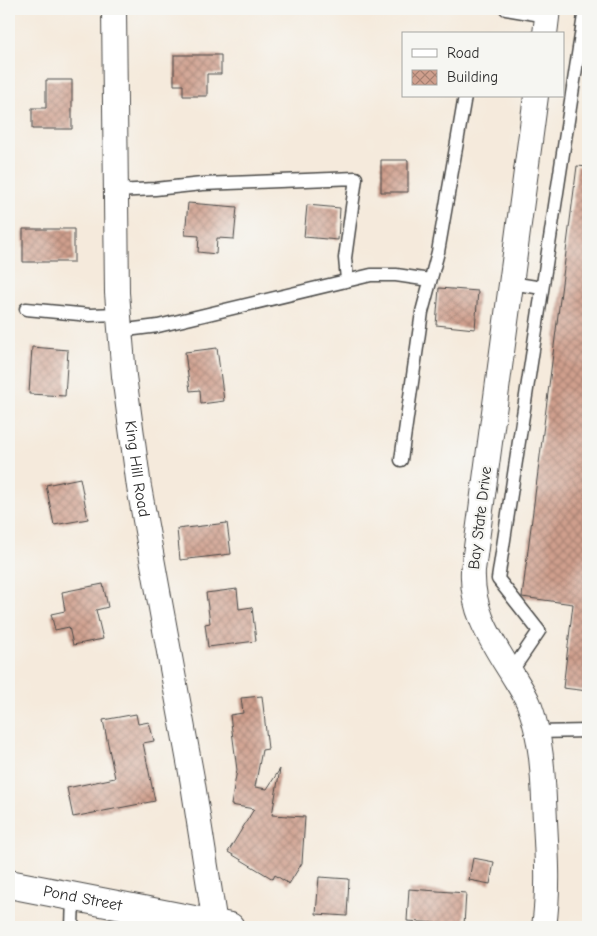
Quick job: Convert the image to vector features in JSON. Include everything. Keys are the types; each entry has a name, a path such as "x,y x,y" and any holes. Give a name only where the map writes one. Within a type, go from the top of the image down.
{"main road":[{"name":"Pond Street","path":"9,884 221,926"}],"street":[{"name":"King Hill Road","path":"114,9 119,323 124,376 139,487 221,926"},
{"name":"Bay State Drive","path":"536,98 472,582 474,597 483,624 528,702 537,732 542,762 548,890 544,927"}],"lane":[{"path":"506,9 547,19"},
{"path":"511,672 540,631 498,579 585,9"},
{"path":"401,460 422,312 438,252 466,98"},
{"path":"116,191 202,184 356,178 345,258 347,280"},
{"path":"26,309 90,315 119,323 158,326 347,280 383,274 430,280"},
{"path":"511,283 542,288"},
{"path":"472,582 498,579"},
{"path":"537,732 588,731"},
{"path":"72,927 73,897"}],"building":[{"path":"174,55 221,55 221,74 207,74 207,96 183,96 183,85 174,85"},
{"path":"46,80 72,80 72,129 32,129 32,108 46,108"},
{"path":"381,160 408,160 408,192 381,192"},
{"path":"577,166 588,167 588,691 563,688 573,604 522,597"},
{"path":"188,203 237,207 234,239 217,238 216,254 198,252 199,236 185,235"},
{"path":"307,205 340,208 338,240 304,237"},
{"path":"23,229 74,229 74,262 23,262"},
{"path":"439,288 478,291 475,329 436,325"},
{"path":"32,347 68,350 65,396 29,394"},
{"path":"217,348 224,401 201,404 200,390 190,391 185,352"},
{"path":"80,478 88,519 54,525 46,485"},
{"path":"227,523 231,554 180,560 177,529"},
{"path":"103,584 108,607 96,610 103,639 73,645 69,627 55,630 51,614 65,611 62,592"},
{"path":"237,589 239,609 252,607 256,641 208,647 205,624 210,623 206,593"},
{"path":"262,696 268,749 262,750 255,787 267,789 280,769 272,815 305,817 302,863 289,884 275,875 273,879 228,852 254,809 231,805 237,770 230,715 243,713 241,698"},
{"path":"136,714 138,724 149,722 154,741 143,743 155,801 73,817 67,788 115,778 103,720"},
{"path":"473,858 494,862 490,884 469,880"},
{"path":"319,877 349,879 347,916 316,914"},
{"path":"409,889 466,893 464,925 407,921"}]}
